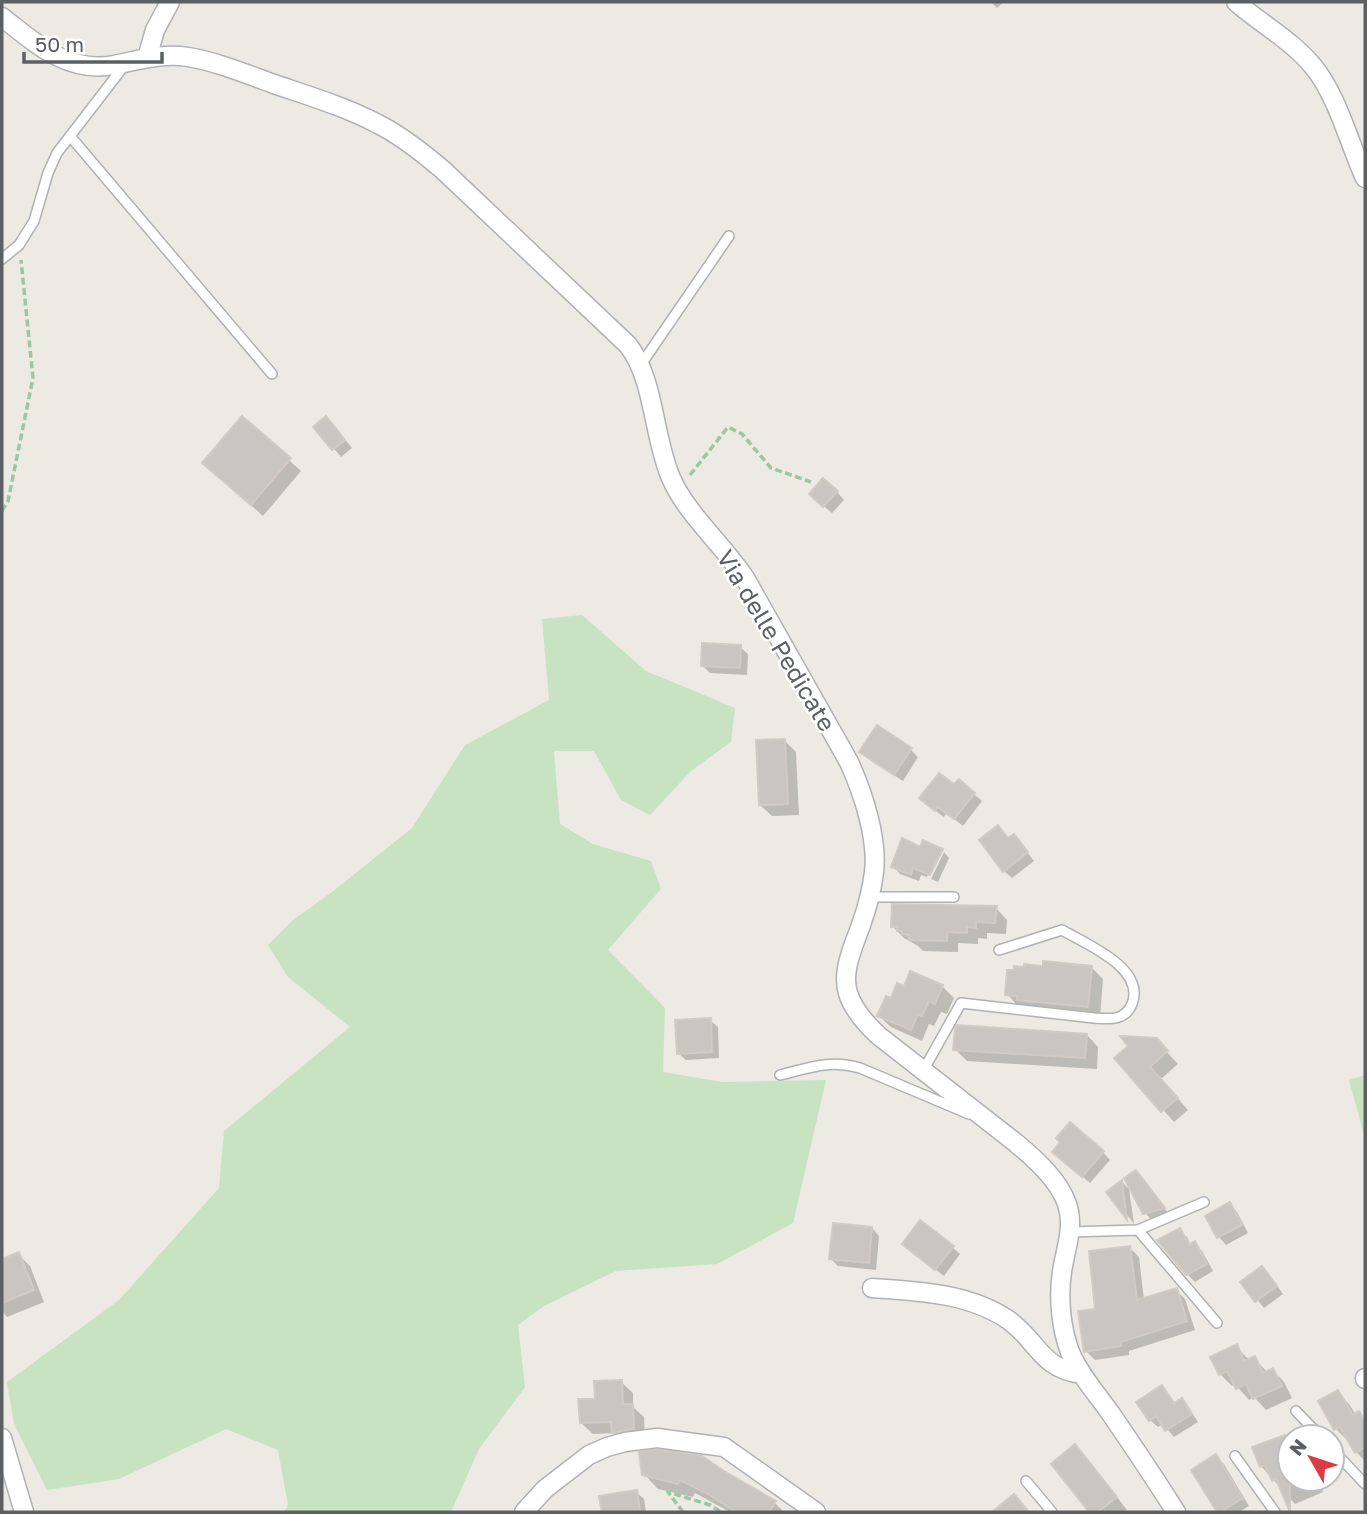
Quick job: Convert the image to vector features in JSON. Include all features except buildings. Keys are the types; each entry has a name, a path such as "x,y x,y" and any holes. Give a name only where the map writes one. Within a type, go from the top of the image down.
{"street":[{"path":"147,58 155,30 170,2"},
{"path":"1236,2 1294,47 1316,71 1327,87 1365,178"},
{"name":"Via delle Pedicate","path":"2,17 40,46 66,61 91,67 164,56 209,61 354,113 386,128 428,158 469,194 632,349 640,366 667,468 678,491 745,578 849,762 864,799 874,851 874,871 870,897 847,969 848,995 873,1031 1034,1159 1056,1184 1068,1205 1070,1232 1061,1275 1060,1301 1067,1343 1082,1374 1176,1512"},
{"path":"872,1288 931,1293 980,1305 1014,1324 1054,1365 1067,1372 1082,1374"},
{"path":"2,1438 24,1512"},
{"path":"524,1512 545,1489 589,1455 625,1442 657,1438 724,1447 816,1512"}],"lane":[{"path":"2,259 19,245 38,213 52,163 127,62"},
{"path":"70,136 272,374"},
{"path":"640,366 729,236"},
{"path":"870,897 954,897"},
{"path":"923,1070 961,1003 1114,1019 1122,1017 1131,1004 1131,977 1122,967 1062,930 999,950"},
{"path":"780,1075 822,1064 846,1064 993,1125"},
{"path":"1070,1232 1138,1230 1204,1202"},
{"path":"1138,1230 1217,1323"},
{"path":"1296,1411 1308,1423"},
{"path":"1235,1456 1275,1512"},
{"path":"1346,1464 1365,1484"},
{"path":"1026,1481 1052,1512"}],"path":[{"path":"2,511 8,501 33,378 21,261 26,236"},
{"path":"678,491 728,427 742,434 771,468 811,482"},
{"path":"683,1512 668,1492 721,1512"}],"green space":[{"path":"582,615 646,671 735,708 731,742 691,771 650,815 621,800 594,751 554,751 560,824 593,844 651,861 661,889 608,950 665,1008 663,1072 722,1082 826,1080 793,1223 717,1264 616,1271 544,1306 518,1325 525,1387 479,1449 451,1512 284,1512 288,1505 278,1450 226,1429 119,1479 47,1490 14,1424 7,1382 119,1300 219,1188 224,1131 350,1027 288,977 268,945 293,920 412,828 465,745 549,700 542,619"},
{"path":"1365,1075 1365,1138 1349,1080"}]}
